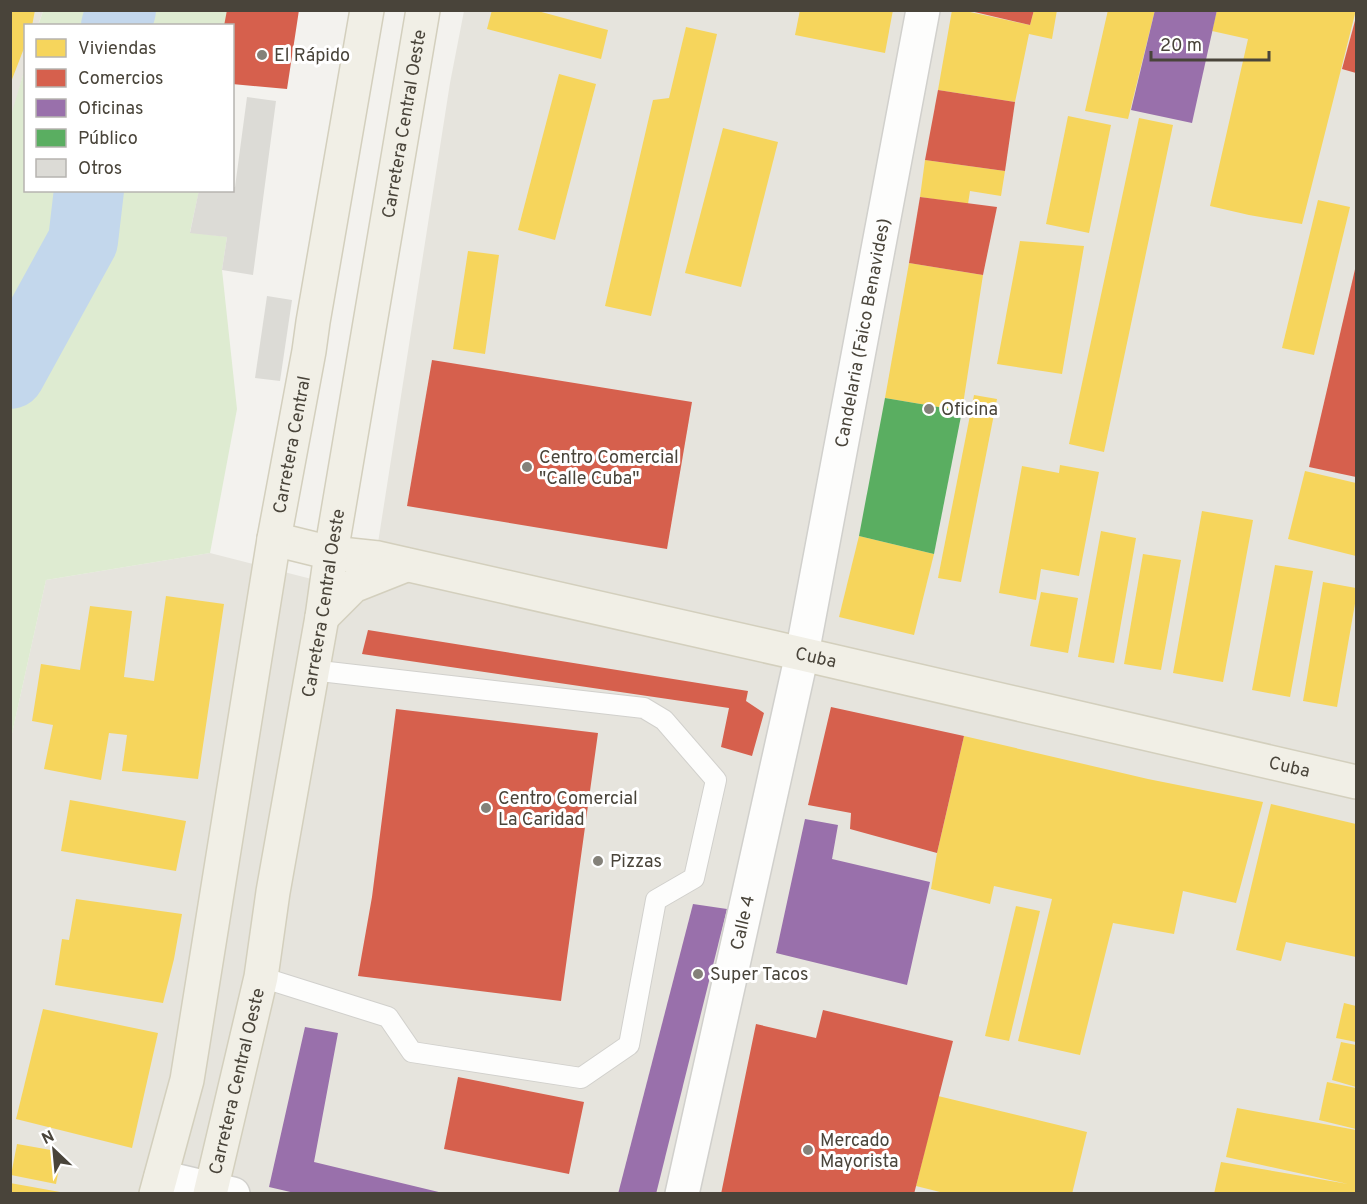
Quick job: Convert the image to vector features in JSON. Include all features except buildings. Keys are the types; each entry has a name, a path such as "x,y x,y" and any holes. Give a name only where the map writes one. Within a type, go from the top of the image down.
{"main road":[{"name":"Carretera Central","path":"274,539 309,351 367,10"},
{"name":"Carretera Central Oeste","path":"219,1192 261,977 273,892 322,617 423,10"},
{"name":"Cuba","path":"274,539 331,553 378,558 1356,782"},
{"path":"158,1185 187,1080 274,539"},
{"path":"322,617 353,586 406,565"}],"street":[{"name":"Candelaria (Faico Benavides)","path":"802,654 923,10"},
{"name":"Calle 4","path":"682,1194 802,654"},
{"path":"158,1185 219,1192"}],"lane":[{"path":"261,977 388,1017 412,1052 581,1078 629,1045 656,900 694,878 716,780 664,720 644,708 311,670"}],"shaded area":[{"path":"11,11 43,11 38,24 24,24 24,72 11,119"},
{"path":"464,11 1356,11 1356,1193 11,1194 11,738 46,580 210,553 370,594 450,83"}],"green space":[{"path":"43,11 228,11 225,24 39,24"},
{"path":"24,71 24,192 199,192 190,232 227,237 222,270 237,409 210,553 46,580 11,738 10,119"}],"waterway":[{"path":"117,24 121,10"},
{"path":"10,374 83,241 89,192"}],"place":[{"name":"El Rápido","path":"262,55"},
{"name":"Oficina","path":"929,409"},
{"name":"Centro Comercial \"Calle Cuba\"","path":"527,467"},
{"name":"Centro Comercial La Caridad","path":"486,808"},
{"name":"Pizzas","path":"598,861"},
{"name":"Super Tacos","path":"698,974"},
{"name":"Mercado Mayorista","path":"808,1150"}]}
